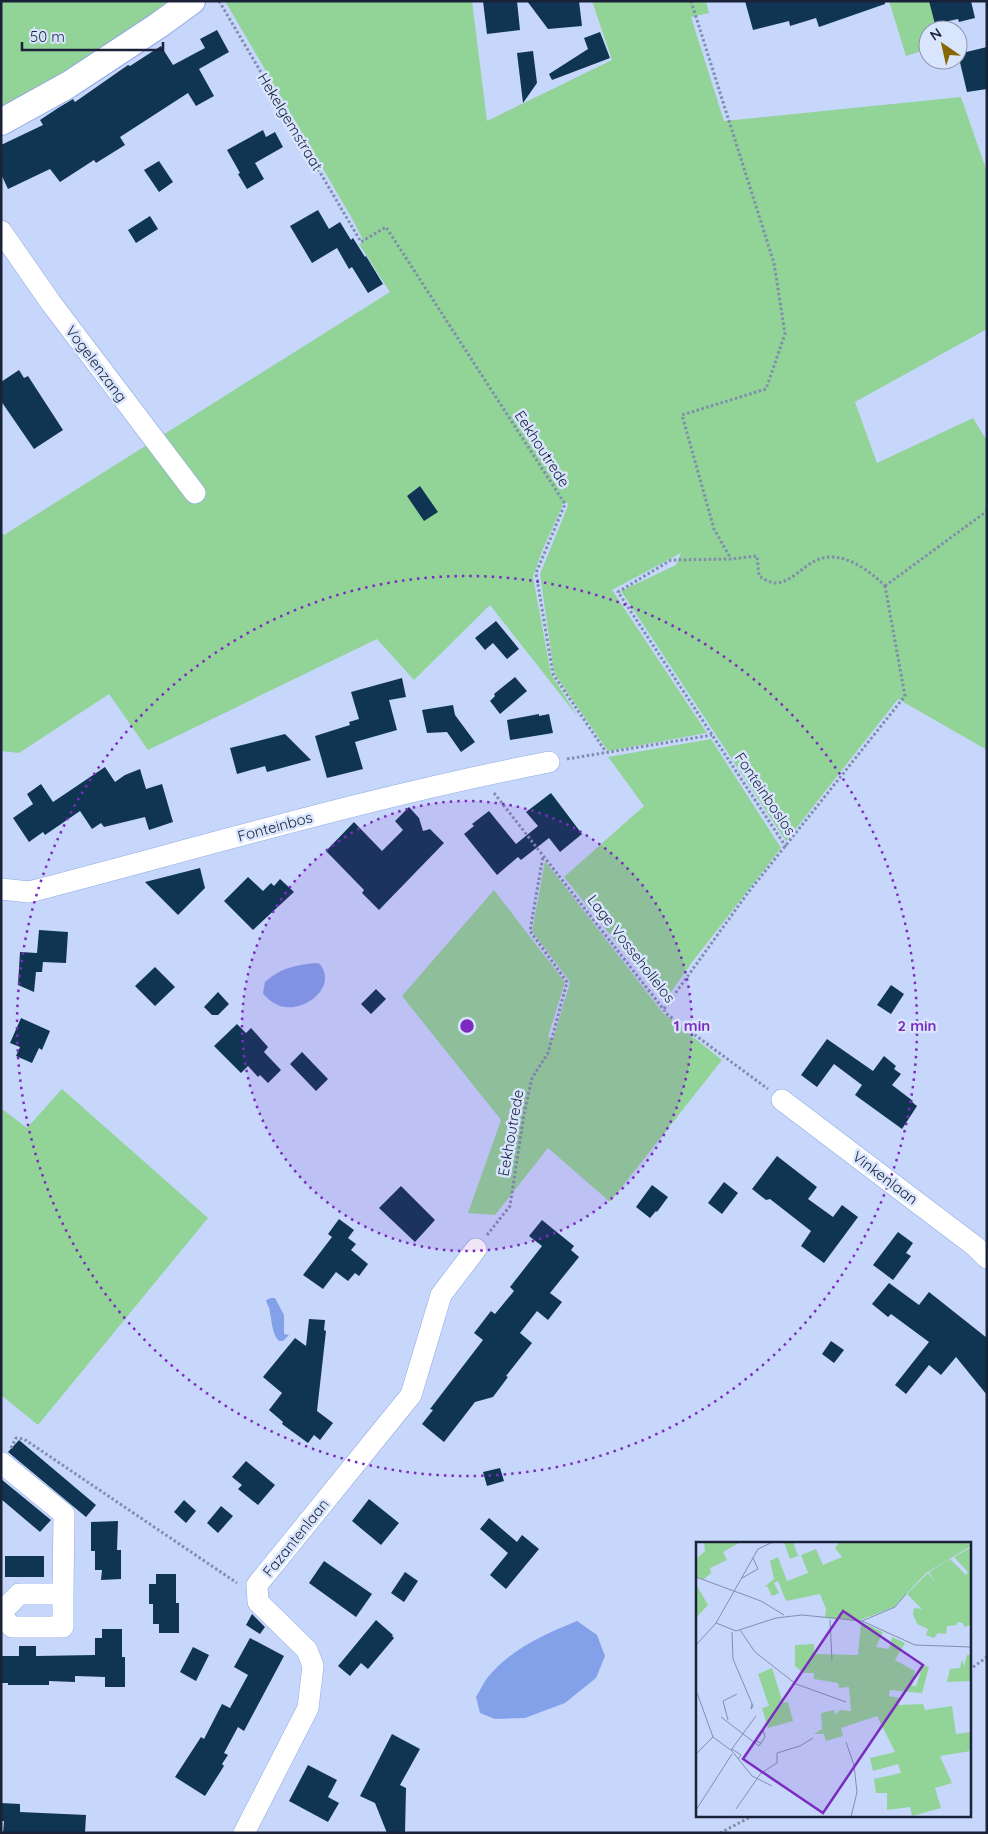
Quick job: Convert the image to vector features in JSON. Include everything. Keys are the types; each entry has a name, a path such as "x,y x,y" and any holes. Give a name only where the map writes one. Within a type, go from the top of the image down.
{"street":[{"path":"1,122 68,85 192,1"},
{"name":"Vogelenzang","path":"1,231 56,310 195,494"},
{"name":"Fonteinbos","path":"1,889 29,892 390,797 480,775 549,762"},
{"name":"Vinkenlaan","path":"782,1100 976,1247 987,1258"},
{"name":"Fazantenlaan","path":"244,1833 308,1708 313,1666 307,1650 258,1602 258,1585 412,1395 441,1295 476,1249"},
{"path":"2,1463 64,1514 63,1627 12,1627 1,1614 19,1594 63,1594"}],"path":[{"name":"Hekelgemstraat","path":"219,1 361,242"},
{"path":"691,1 774,263 785,334 766,389 682,415 714,529 731,559 757,556 759,576 767,581 777,583 803,570 814,561 828,557 841,558 872,573 885,586 987,511"},
{"name":"Eekhoutrede","path":"361,242 386,227 565,504 536,574 553,674 606,752"},
{"name":"Fonteinboslos","path":"731,559 671,560 618,592 786,847 905,696 885,586"},
{"path":"549,762 712,735"},
{"path":"480,775 543,855"},
{"path":"664,1009 747,894 786,847"},
{"name":"Eekhoutrede","path":"476,1249 510,1206 524,1114 532,1078 548,1053 567,982 530,931 543,855"},
{"name":"Lage Vossehollelos","path":"543,855 668,1015 782,1100"},
{"path":"2,1463 16,1438 24,1439 258,1597"},
{"path":"970,1669 987,1657"},
{"path":"720,1833 752,1816"}],"green space":[{"path":"1,1 172,1 101,52 1,109"},
{"path":"225,1 472,1 487,121 612,60 592,1 706,1 709,13 691,17 724,121 961,97 987,172 987,329 855,402 877,463 973,418 987,441 987,750 898,699 786,841 621,591 676,565 681,553 612,590 707,733 608,751 554,673 540,574 568,503 562,504 533,577 551,674 578,717 490,605 414,680 377,639 148,750 109,694 19,753 1,751 1,531 4,535 390,292 359,244 364,242 354,222"},
{"path":"889,1 941,1 946,20 918,20 918,52 906,56"},
{"path":"711,739 781,848 693,961 664,1002 564,877 644,806 608,757"},
{"path":"545,861 663,1013 722,1060 610,1202 548,1148 495,1215 468,1213 501,1120 402,996 494,890 565,982 548,1037 553,1039 570,982 532,931"},
{"path":"62,1089 208,1218 38,1425 1,1395 1,1108 27,1128"}],"water":[{"path":"320,964 325,981 322,989 310,1001 294,1007 282,1007 271,1001 263,993 265,982 276,973 295,966"},
{"path":"275,1298 284,1315 284,1334 289,1335 283,1341 279,1341 274,1331 266,1300"},
{"path":"577,1621 597,1635 605,1656 596,1678 565,1703 525,1718 495,1719 480,1713 476,1697 486,1679 497,1667 529,1643"}],"building":[{"path":"483,1 517,1 520,30 487,34"},
{"path":"527,1 579,1 582,26 548,29"},
{"path":"745,1 885,1 885,4 819,27 816,18 790,26 789,21 753,30"},
{"path":"929,1 971,1 975,18 967,20 934,20"},
{"path":"217,30 229,52 199,69 214,96 196,106 188,93 120,137 125,145 96,163 94,160 60,182 50,169 8,189 1,174 1,145 43,125 40,120 73,99 75,102 128,65 130,66 161,46 173,65 205,48 200,39"},
{"path":"600,32 610,58 552,80 549,74 588,49 584,38"},
{"path":"987,47 987,89 967,92 962,70 968,70 968,52"},
{"path":"533,51 537,83 523,103 517,53"},
{"path":"263,130 266,137 275,132 283,147 255,163 264,179 247,189 227,150"},
{"path":"159,161 173,182 159,192 144,170"},
{"path":"318,210 329,229 340,222 351,240 353,238 366,256 383,284 368,293 352,267 349,269 337,248 312,263 290,226"},
{"path":"150,216 158,229 136,243 128,230"},
{"path":"19,370 24,378 28,376 63,430 34,449 1,401 1,382"},
{"path":"420,486 438,512 424,521 407,496"},
{"path":"496,621 519,649 507,659 493,643 485,650 475,638"},
{"path":"515,677 527,691 500,714 490,701 495,696 494,694"},
{"path":"402,678 406,697 389,700 397,730 355,742 363,769 327,778 315,736 350,725 349,722 359,719 351,692"},
{"path":"453,705 455,715 475,742 461,752 447,732 427,733 422,710"},
{"path":"539,714 539,716 549,714 553,733 510,740 507,720"},
{"path":"285,734 311,760 267,772 265,766 237,774 230,748"},
{"path":"105,767 115,782 125,775 140,769 146,789 162,784 173,822 149,830 145,817 104,827 101,823 92,829 80,811 45,835 43,832 29,842 13,818 33,804 27,794 41,784 53,802"},
{"path":"551,793 582,834 560,852 549,838 521,860 518,857 497,875 464,834 474,826 472,824 489,811 516,844 538,826 526,812"},
{"path":"409,807 419,818 423,831 430,829 444,843 379,910 362,893 364,890 326,851 354,822 382,851 403,830 395,821"},
{"path":"200,868 205,888 178,915 145,882"},
{"path":"248,877 263,891 271,883 274,886 280,879 294,892 253,930 224,901"},
{"path":"39,930 68,932 66,963 43,962 42,972 36,972 34,992 18,985 20,952 37,953"},
{"path":"155,967 175,987 155,1006 135,986"},
{"path":"891,985 904,994 891,1014 877,1005"},
{"path":"376,989 386,999 371,1014 361,1004"},
{"path":"218,992 229,1004 218,1015 212,1015 204,1007"},
{"path":"21,1018 50,1031 42,1050 39,1048 32,1063 16,1056 20,1047 10,1043"},
{"path":"237,1024 246,1033 251,1028 268,1047 264,1052 281,1070 268,1083 260,1075 258,1077 248,1066 241,1073 214,1046"},
{"path":"827,1039 873,1071 884,1056 896,1066 894,1069 901,1074 892,1085 917,1106 902,1129 855,1095 862,1085 834,1064 817,1087 801,1075"},
{"path":"302,1052 328,1079 316,1091 290,1064"},
{"path":"777,1156 817,1187 808,1199 833,1217 842,1205 858,1217 824,1263 801,1246 811,1231 770,1199 766,1200 752,1189"},
{"path":"724,1182 738,1193 722,1214 708,1203"},
{"path":"652,1185 668,1197 650,1218 636,1207"},
{"path":"401,1186 435,1220 415,1242 379,1208"},
{"path":"339,1219 354,1230 348,1238 356,1244 351,1250 368,1264 359,1276 355,1273 348,1281 336,1272 323,1289 303,1275 332,1237 328,1234"},
{"path":"542,1220 574,1246 571,1250 579,1257 550,1293 562,1302 548,1320 537,1311 520,1333 532,1343 506,1376 508,1377 493,1397 475,1402 444,1442 422,1424 433,1410 430,1409 483,1340 474,1333 491,1311 495,1314 514,1291 510,1287 542,1246 529,1236"},
{"path":"898,1232 913,1243 906,1253 911,1256 893,1280 873,1265"},
{"path":"889,1283 919,1305 929,1292 987,1338 987,1395 956,1357 941,1375 929,1365 906,1394 895,1385 929,1342 891,1314 888,1317 872,1304"},
{"path":"309,1319 325,1320 324,1330 326,1331 317,1411 333,1423 320,1440 314,1435 308,1443 282,1424 283,1422 269,1410 282,1393 263,1377 295,1338 306,1346"},
{"path":"831,1341 844,1350 834,1363 822,1354"},
{"path":"19,1440 96,1505 86,1517 8,1452"},
{"path":"246,1461 275,1485 258,1505 238,1489 242,1485 232,1477"},
{"path":"500,1468 504,1481 487,1486 483,1472"},
{"path":"1,1479 51,1520 40,1532 1,1499"},
{"path":"369,1499 399,1523 381,1545 352,1521"},
{"path":"184,1500 196,1511 186,1523 174,1512"},
{"path":"221,1506 233,1516 218,1533 207,1523"},
{"path":"489,1518 517,1542 522,1535 539,1549 506,1589 490,1575 508,1553 480,1529"},
{"path":"118,1521 117,1550 121,1550 121,1579 101,1580 102,1570 95,1570 95,1551 91,1551 91,1522"},
{"path":"5,1556 44,1556 44,1577 5,1577"},
{"path":"324,1561 372,1594 356,1617 309,1583"},
{"path":"405,1572 418,1581 404,1602 391,1593"},
{"path":"156,1574 176,1574 176,1603 179,1603 179,1633 159,1633 159,1624 153,1624 153,1604 149,1604 149,1584 156,1584"},
{"path":"252,1614 265,1627 260,1634 246,1625"},
{"path":"376,1620 394,1638 368,1669 361,1663 350,1676 338,1666"},
{"path":"102,1629 122,1629 122,1657 125,1657 125,1687 105,1687 105,1677 75,1676 75,1682 49,1681 49,1685 8,1685 8,1683 1,1683 1,1656 19,1656 19,1646 36,1646 36,1656 95,1655 95,1638 102,1638"},
{"path":"250,1638 284,1656 244,1731 238,1727 224,1753 228,1755 222,1764 224,1766 205,1796 175,1777 201,1737 204,1739 222,1704 230,1708 248,1675 234,1667"},
{"path":"193,1647 209,1655 196,1681 180,1672"},
{"path":"392,1734 420,1749 400,1785 406,1788 405,1833 387,1833 375,1803 360,1796"},
{"path":"308,1765 337,1780 328,1797 339,1803 328,1822 289,1801"},
{"path":"1,1803 20,1804 20,1812 86,1815 85,1833 3,1833 4,1821 1,1821"}]}
